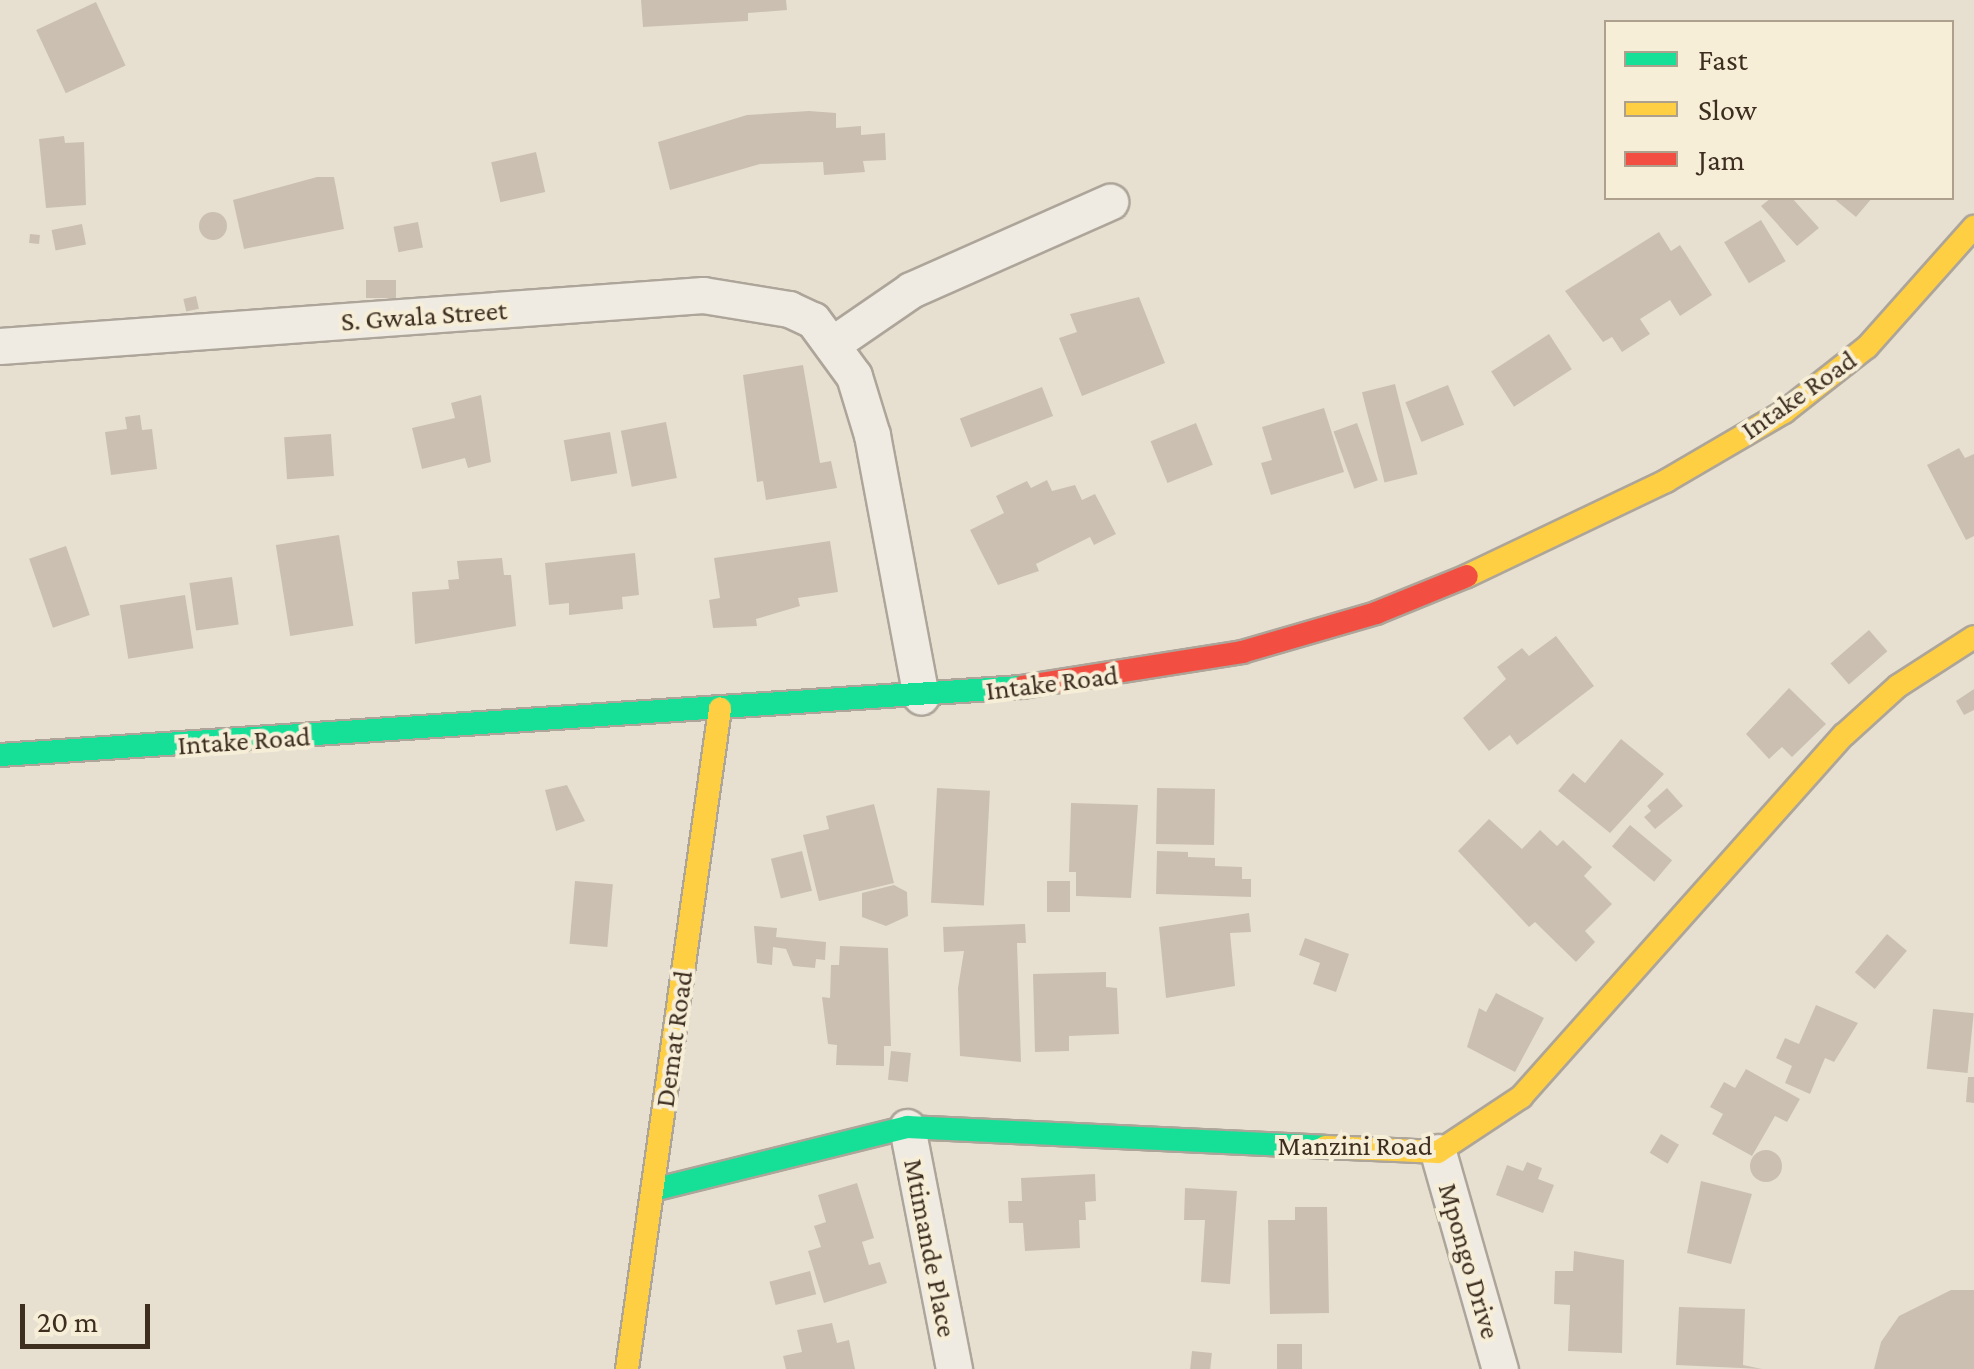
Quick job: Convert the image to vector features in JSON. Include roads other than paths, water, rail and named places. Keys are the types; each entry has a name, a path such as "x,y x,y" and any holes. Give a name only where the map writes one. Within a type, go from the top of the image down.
{"street":[{"path":"834,342 911,290 1110,202"},
{"name":"Intake Road","path":"0,754 921,696 1087,682 1242,652 1376,613 1524,553 1666,482 1784,412 1867,347 1974,227"},
{"name":"S. Gwala Street","path":"0,346 703,295 788,309 812,320 834,342 854,376 872,435 921,696"},
{"name":"Manzini Road","path":"654,1190 907,1128 1438,1152 1521,1097 1586,1030 1844,735 1898,686 1974,636"},
{"name":"Demat Road","path":"627,1369 720,709"},
{"name":"Mtimande Place","path":"907,1128 954,1369"},
{"name":"Mpongo Drive","path":"1438,1152 1500,1369"}]}
